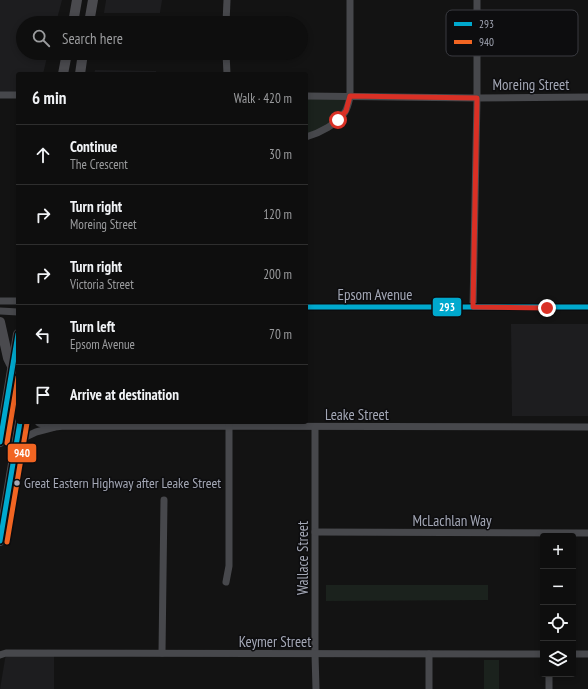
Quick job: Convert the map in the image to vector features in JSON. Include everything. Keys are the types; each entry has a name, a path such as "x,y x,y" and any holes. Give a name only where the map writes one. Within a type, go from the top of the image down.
{"highway":[{"path":"74,16 77,0"},
{"path":"86,16 89,0"},
{"path":"90,16 93,0"},
{"path":"64,72 66,60"},
{"path":"80,72 83,60"},
{"path":"0,322 8,358 13,368"},
{"path":"0,442 2,418 16,348"},
{"path":"0,541 20,424"}],"street":[{"path":"226,16 227,0"},
{"path":"308,136 329,127 346,111 350,96 350,0"},
{"path":"473,307 477,56"},
{"path":"227,60 228,72"},
{"path":"0,95 16,95"},
{"name":"Moreing Street","path":"308,96 477,98 588,97"},
{"path":"0,301 16,301"},
{"name":"Epsom Avenue","path":"308,307 588,307"},
{"path":"0,311 16,312"},
{"name":"Leake Street","path":"43,424 55,427"},
{"name":"Leake Street","path":"17,441 36,432 55,427 83,426 588,427"},
{"path":"226,582 229,566 229,426"},
{"name":"Wallace Street","path":"315,427 316,689"},
{"path":"162,653 164,500"},
{"name":"McLachlan Way","path":"316,532 588,533"},
{"name":"Keymer Street","path":"2,653 540,654"},
{"path":"429,654 429,689"},
{"path":"576,654 588,654"},
{"path":"548,677 549,689"}],"shaded area":[{"path":"0,0 62,0 58,16 16,16 16,60 46,60 43,72 16,72 16,95 0,95"},
{"path":"106,0 162,0 160,13 104,13"},
{"path":"95,70 156,71 156,72 94,72"},
{"path":"308,96 350,97 338,120 308,136"},
{"path":"511,324 588,324 588,416 512,416"},
{"path":"326,585 488,585 488,600 326,601"},
{"path":"6,653 54,653 54,689 0,689"},
{"path":"484,660 499,660 499,689 484,689"}],"transit line":[{"name":"293","path":"308,307 588,307"},
{"name":"293","path":"0,442 16,346"},
{"name":"940","path":"7,443 16,389"},
{"name":"293","path":"0,541 20,424"},
{"name":"940","path":"7,542 27,424"}],"place":[{"name":"Great Eastern Highway after Leake Street","path":"17,483"}],"route":[{"path":"338,120 346,111 350,96 477,98 473,307 547,308"}]}
